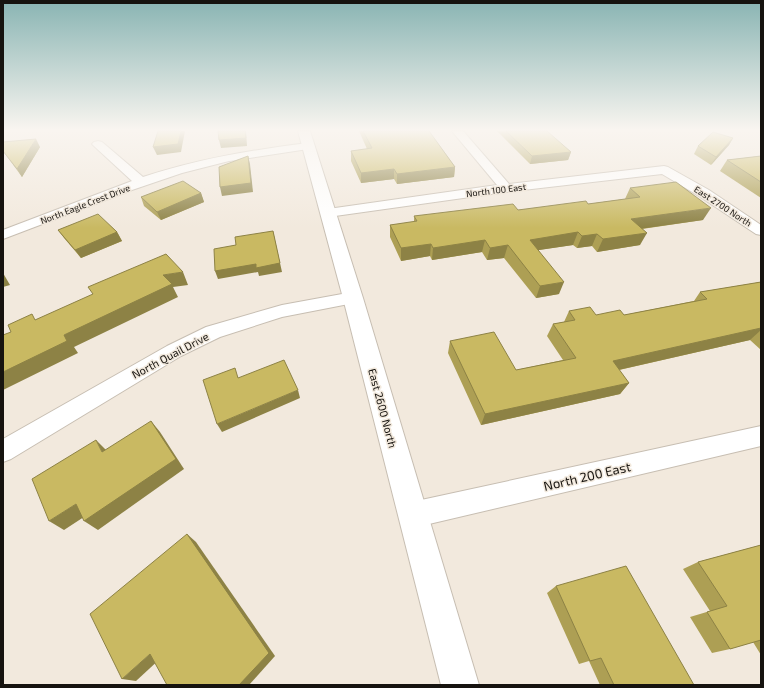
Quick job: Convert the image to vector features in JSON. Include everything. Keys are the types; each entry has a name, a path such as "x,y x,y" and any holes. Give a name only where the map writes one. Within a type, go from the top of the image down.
{"street":[{"path":"120,163 141,182"},
{"name":"North Eagle Crest Drive","path":"3,235 141,182 208,163"},
{"name":"East 2600 North","path":"313,163 353,298 460,685"},
{"path":"485,163 506,188"},
{"name":"North 100 East","path":"328,213 506,188 664,170"},
{"name":"East 2700 North","path":"664,170 704,193 761,231"},
{"name":"North Quail Drive","path":"3,451 174,351 213,332 282,311 353,298"},
{"name":"North 200 East","path":"412,515 761,436"}],"building":[{"path":"12,163 21,163 17,169"},
{"path":"229,163 249,163 251,183 220,187 219,167"},
{"path":"357,163 452,163 455,167 397,174 394,169 361,173"},
{"path":"732,163 761,163 761,182"},
{"path":"183,181 201,193 157,212 141,197"},
{"path":"676,182 711,208 631,219 647,233 603,239 597,234 582,236 578,232 530,240 564,282 540,286 508,245 490,248 485,240 433,248 431,244 401,248 390,225 417,221 414,216 513,204 518,210 586,201 588,204 640,197 630,188"},
{"path":"98,214 117,232 75,250 58,230"},
{"path":"273,231 280,263 256,268 256,264 215,271 214,249 236,245 235,237"},
{"path":"166,254 183,272 163,275 172,284 64,335 67,341 3,372 3,335 11,332 8,325 32,314 35,320 93,294 88,287"},
{"path":"761,282 761,328 613,361 629,383 485,414 450,341 494,332 516,370 576,358 553,324 575,320 569,311 590,307 596,315 620,310 624,315 707,299 700,292"},
{"path":"284,360 298,390 217,424 203,380 235,368 238,378"},
{"path":"151,421 176,459 84,521 76,504 49,521 32,479 96,440 102,452"},
{"path":"187,534 269,653 239,685 167,685 150,654 122,679 90,614"},
{"path":"761,545 761,640 730,649 707,612 727,606 698,562"},
{"path":"626,566 694,685 614,685 601,658 590,661 556,586"}]}
